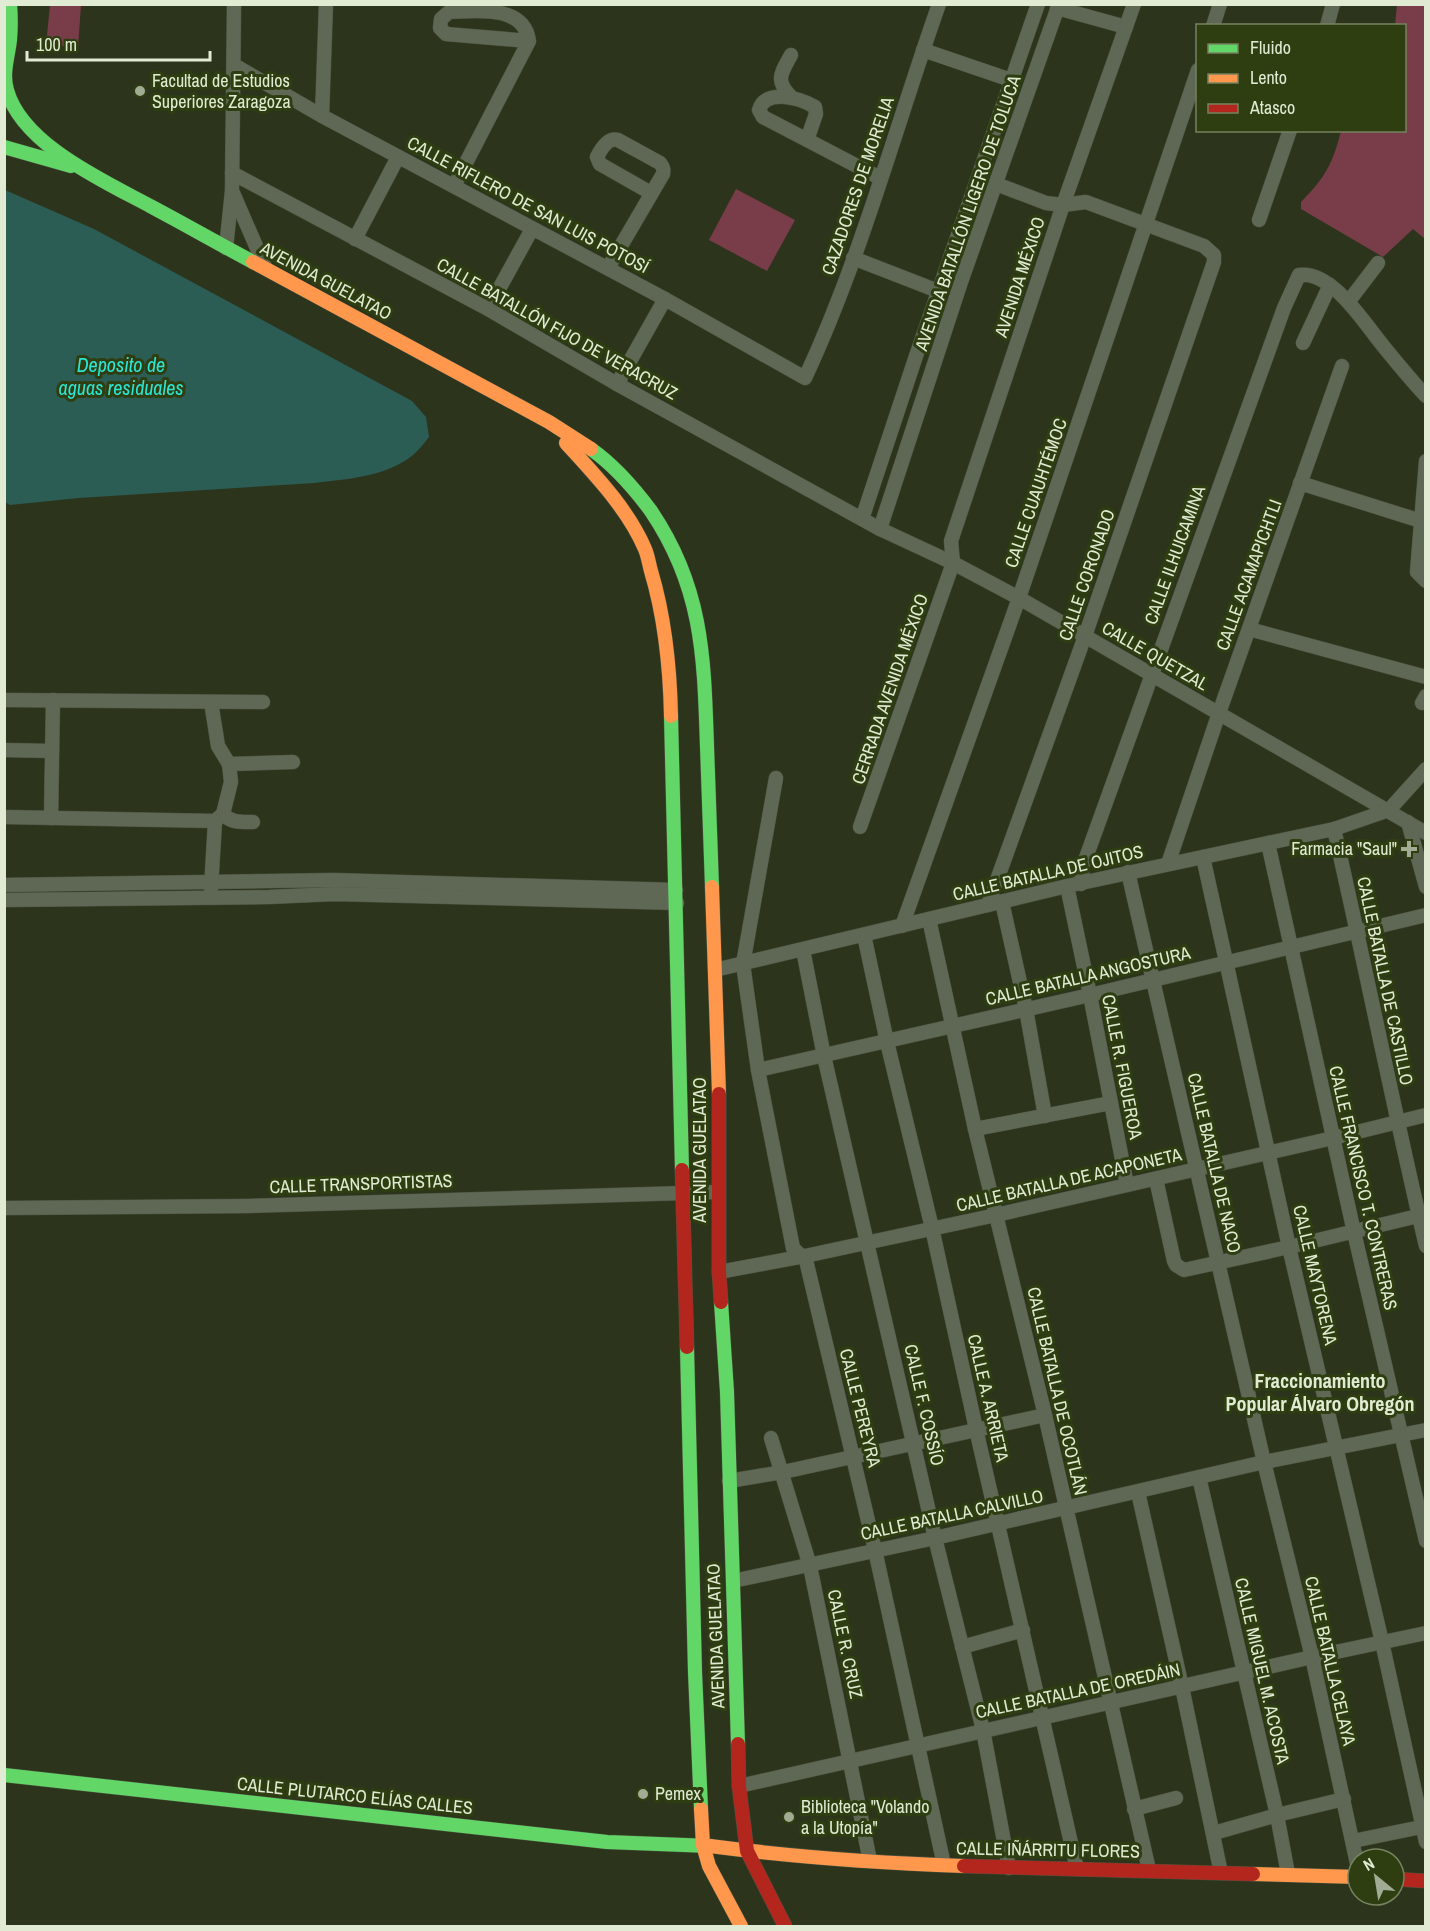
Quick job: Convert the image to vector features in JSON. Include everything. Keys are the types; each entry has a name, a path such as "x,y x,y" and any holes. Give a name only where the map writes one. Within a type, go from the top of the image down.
{"main road":[{"path":"4,22 10,4"},
{"name":"AVENIDA GUELATAO","path":"10,4 11,31 5,81 7,92 13,111 40,139 87,172 549,422 609,463 641,496 666,537 688,582 699,622 704,669 719,1077 719,1272 727,1392 739,1786 747,1851 784,1926"},
{"name":"AVENIDA GUELATAO","path":"4,147 87,172"},
{"name":"AVENIDA GUELATAO","path":"549,422 608,490 645,549 665,625 670,674 696,1683 703,1845 709,1866 741,1926"},
{"name":"CALLE PLUTARCO ELÍAS CALLES","path":"4,1775 607,1842 703,1845"},
{"name":"CALLE IÑÁRRITU FLORES","path":"703,1845 747,1851 944,1865 1346,1877"},
{"path":"1406,1880 1425,1881"}],"street":[{"path":"226,248 232,191 234,4"},
{"path":"322,116 326,4"},
{"name":"CAZADORES DE MORELIA","path":"805,378 823,339 853,258 939,4"},
{"name":"AVENIDA BATALLÓN LIGERO DE TOLUCA","path":"862,519 938,291 1038,4"},
{"name":"AVENIDA MÉXICO","path":"953,563 951,541 1063,205 1134,4"},
{"path":"1214,24 1220,4"},
{"path":"1328,24 1334,4"},
{"path":"1058,6 1126,27"},
{"name":"AVENIDA BATALLÓN LIGERO DE TOLUCA","path":"880,529 1058,6"},
{"path":"454,186 529,41 526,31 516,20 497,11 449,12 439,23 440,28 446,34 529,41"},
{"path":"923,50 1011,80"},
{"path":"791,55 781,74 780,82 782,88 792,98"},
{"name":"CALLE RIFLERO DE SAN LUIS POTOSÍ","path":"234,65 322,116 665,298 805,378"},
{"name":"CALLE CUAUHTÉMOC","path":"902,926 1019,598 1196,73"},
{"path":"807,140 816,110 812,105 792,98 777,97 765,100 761,104 759,110 763,117 807,140 880,178"},
{"path":"1259,220 1289,132"},
{"path":"608,268 663,174 662,165 618,140 610,140 597,157 600,164 651,193"},
{"path":"355,239 398,157"},
{"name":"CALLE BATALLÓN FIJO DE VERACRUZ","path":"232,173 488,309 617,384 862,519"},
{"path":"996,184 1046,203 1063,205 1086,202 1145,225"},
{"path":"232,191 266,269"},
{"name":"CALLE CORONADO","path":"995,903 1214,262 1214,255 1204,246 1145,225"},
{"path":"488,309 532,229"},
{"path":"853,258 938,291"},
{"path":"1348,301 1378,263"},
{"name":"CALLE ILHUICAMINA","path":"1074,885 1083,866 1284,308 1299,275 1308,275 1330,285"},
{"path":"1303,343 1330,285 1348,301 1425,396"},
{"path":"617,384 665,298"},
{"name":"CALLE ACAMAPICHTLI","path":"1167,864 1342,366"},
{"path":"893,425 911,433"},
{"path":"1416,575 1425,461"},
{"path":"1300,483 1421,521"},
{"name":"CALLE QUETZAL","path":"862,519 1019,598 1389,810 1425,833"},
{"name":"CERRADA AVENIDA MÉXICO","path":"860,827 953,563"},
{"path":"1249,629 1425,677"},
{"path":"4,700 263,702"},
{"path":"51,818 53,700"},
{"path":"211,897 219,818 231,782 229,764 218,746 212,702"},
{"path":"4,750 52,751"},
{"path":"229,764 293,762"},
{"path":"1389,810 1425,769"},
{"path":"743,964 776,778"},
{"name":"CALLE BATALLA DE OJITOS","path":"715,970 1128,872 1334,829 1389,810"},
{"path":"4,817 219,818 253,822"},
{"path":"1408,822 1425,887"},
{"name":"CALLE BATALLA DE CASTILLO","path":"1334,829 1397,1121 1422,1215 1425,1246"},
{"name":"CALLE FRANCISCO T. CONTRERAS","path":"1268,843 1425,1542"},
{"name":"CALLE MAYTORENA","path":"1203,857 1289,1247 1424,1827 1425,1842"},
{"name":"CALLE BATALLA DE NACO","path":"1128,872 1155,980 1264,1462"},
{"path":"4,900 36,893 268,882 334,887 676,896"},
{"path":"268,882 269,897"},
{"path":"4,885 36,893 211,897 269,897 334,887"},
{"name":"CALLE R. FIGUEROA","path":"1074,885 1090,995 1127,1185"},
{"path":"995,903 1026,1009 1045,1116"},
{"name":"CALLE BATALLA ANGOSTURA","path":"758,1070 1155,980 1425,915"},
{"name":"CALLE BATALLA DE OCOTLÁN","path":"929,919 975,1129 1045,1415 1149,1870"},
{"name":"CALLE A. ARRIETA","path":"864,935 886,1042 932,1228 1077,1869"},
{"name":"CALLE F. COSSÍO","path":"802,950 824,1056 935,1538 983,1730 1009,1868"},
{"name":"CALLE PEREYRA","path":"743,964 758,1070 793,1248 805,1256 854,1457 944,1865"},
{"path":"975,1129 1111,1103"},
{"name":"CALLE BATALLA DE ACAPONETA","path":"719,1272 996,1215 1197,1170 1425,1115"},
{"path":"1156,1179 1174,1260 1179,1268 1188,1270 1422,1215"},
{"name":"CALLE TRANSPORTISTAS","path":"4,1208 228,1206 718,1192"},
{"path":"729,1481 783,1472 1045,1415"},
{"name":"CALLE BATALLA CALVILLO","path":"733,1581 935,1538 1264,1462 1425,1430"},
{"name":"CALLE R. CRUZ","path":"771,1438 810,1566 870,1861"},
{"name":"CALLE BATALLA CELAYA","path":"1264,1462 1312,1657 1354,1847"},
{"name":"CALLE MIGUEL M. ACOSTA","path":"1199,1477 1277,1815 1288,1875"},
{"path":"1138,1492 1221,1873"},
{"path":"962,1647 1023,1630"},
{"name":"CALLE BATALLA DE OREDÁIN","path":"739,1786 1425,1633"},
{"path":"1134,1809 1176,1798"},
{"path":"1214,1833 1344,1799"},
{"path":"1353,1841 1424,1827"}],"shaded area":[{"path":"50,5 81,5 78,47 46,45"},
{"path":"1397,5 1425,5 1425,239 1413,229 1383,257 1301,209 1301,202 1327,170 1341,132 1406,132 1406,24 1395,24"},
{"path":"736,189 795,220 767,271 709,240"}],"water":[{"name":"Deposito de aguas residuales","path":"5,190 94,229 412,401 426,417 429,437 415,453 391,468 353,478 314,483 79,498 10,505 5,502"}],"traffic: fast":[{"path":"10,4 6,84 16,110 30,128 47,145 68,160 253,262"},
{"path":"4,147 71,166"},
{"path":"591,449 624,478 651,511 668,540 691,596 702,653 712,887"},
{"path":"671,716 682,1170"},
{"path":"721,1302 727,1392 738,1744"},
{"path":"687,1347 695,1672 701,1809"},
{"path":"4,1775 607,1842 710,1846"}],"traffic: slow":[{"path":"253,262 549,422 591,449"},
{"path":"566,443 620,506 638,534 646,552 663,625 668,661 671,716"},
{"path":"712,887 719,1094"},
{"path":"701,1809 703,1845 709,1866 741,1926"},
{"path":"710,1846 837,1859 964,1866"},
{"path":"1253,1874 1346,1877"}],"traffic: jam":[{"path":"719,1094 721,1302"},
{"path":"682,1170 687,1347"},
{"path":"738,1744 739,1786 747,1851 785,1926"},
{"path":"964,1866 1253,1874"},
{"path":"1406,1880 1426,1881"}],"place":[{"name":"Facultad de Estudios Superiores Zaragoza","path":"140,91"},
{"name":"Farmacia \"Saul\"","path":"1409,849"},
{"name":"Pemex","path":"643,1794"},
{"name":"Biblioteca \"Volando a la Utopía\"","path":"789,1817"}],"district":[{"name":"Fraccionamiento Popular Álvaro Obregón","path":"1320,1392"}]}
